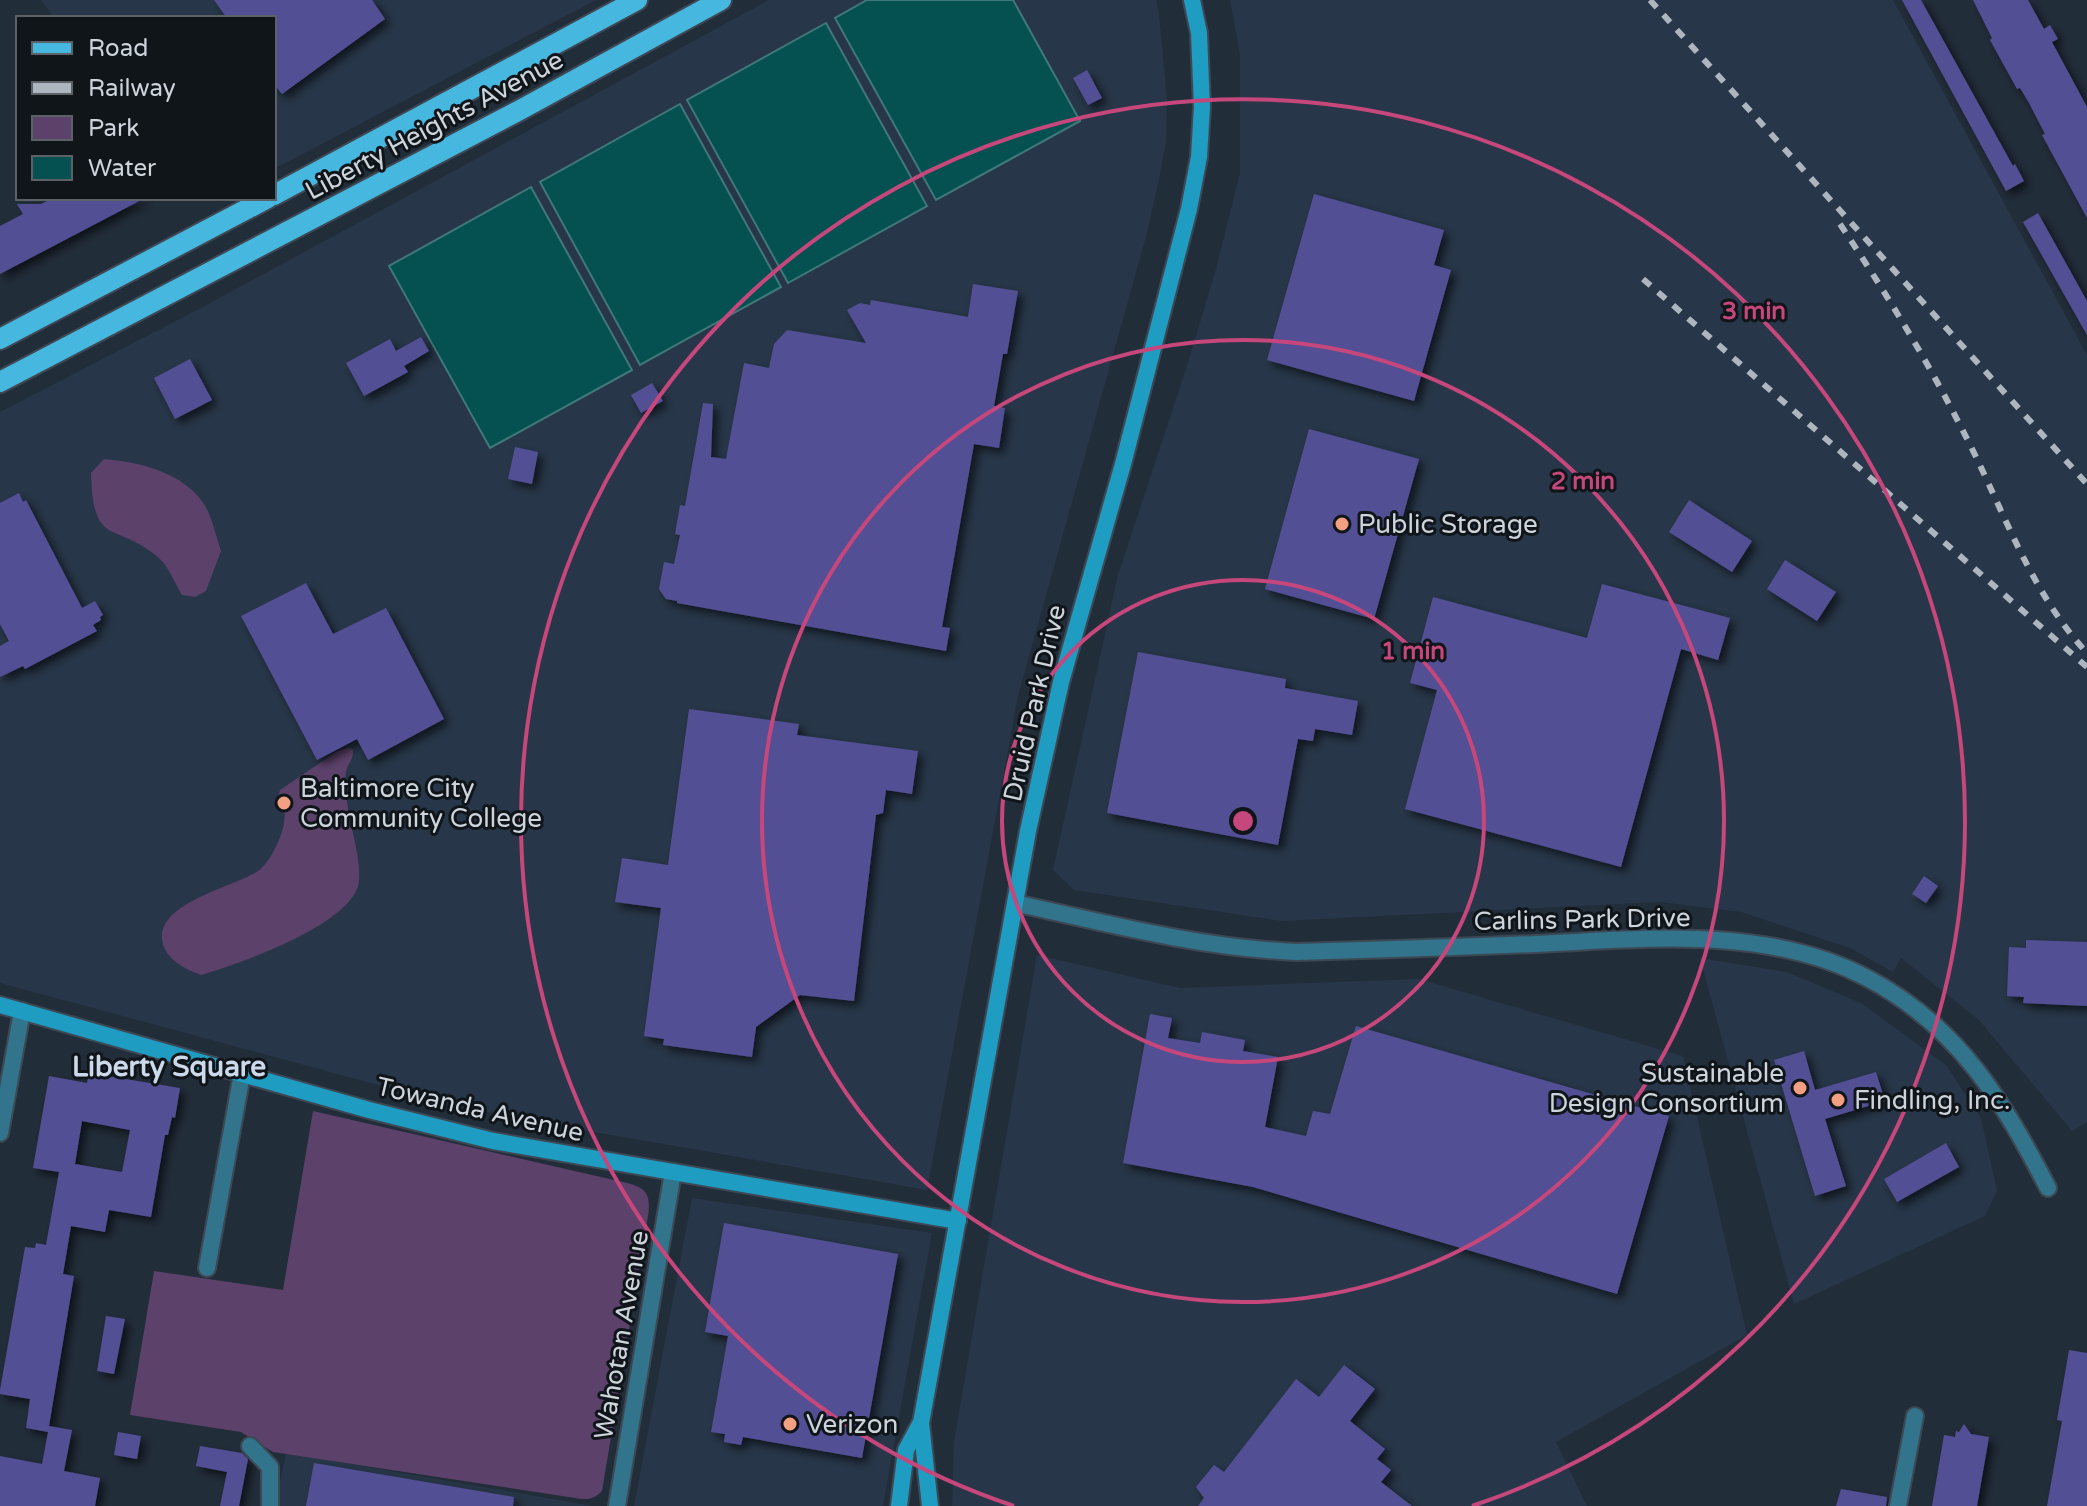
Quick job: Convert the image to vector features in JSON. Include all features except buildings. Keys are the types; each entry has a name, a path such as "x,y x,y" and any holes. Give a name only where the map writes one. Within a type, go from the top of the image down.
{"main road":[{"name":"Liberty Heights Avenue","path":"276,194 637,0"},
{"name":"Liberty Heights Avenue","path":"0,381 520,110 721,0"},
{"name":"Druid Park Drive","path":"930,1506 921,1423 1015,903 1061,682 1127,448 1189,209 1199,157 1202,107 1199,33 1192,0"},
{"name":"Liberty Heights Avenue","path":"0,339 264,200"},
{"name":"Towanda Avenue","path":"0,1005 369,1110 493,1141 958,1221"},
{"name":"Druid Park Drive","path":"899,1506 906,1450 921,1423"}],"street":[{"name":"Carlins Park Drive","path":"1015,903 1187,941 1247,950 1297,952 1659,939 1774,947 1799,953 1868,978 1908,1003 1951,1039 1990,1085 2048,1188"},
{"path":"0,1133 22,1011"},
{"path":"207,1268 242,1074"},
{"name":"Wahotan Avenue","path":"617,1506 673,1172"},
{"path":"1898,1506 1915,1416"},
{"path":"250,1446 270,1467 270,1506"}],"shaded area":[{"path":"41,0 596,0 276,168 276,16 53,16"},
{"path":"769,0 1156,0 1159,14 1167,99 1166,141 1159,179 1147,233 1018,696 927,1190 514,1118 397,1090 0,983 0,412 199,309"},
{"path":"1230,0 1893,0 2087,355 2087,1122 2072,1131 1979,1020 1901,958 1893,972 1850,948 1741,912 1660,902 1282,921 1074,890 1053,870 1118,575 1186,369 1240,173 1240,55"},
{"path":"1037,955 1180,988 1419,979 1683,1056 1747,1335 1556,1442 1587,1506 952,1506 954,1442"},
{"path":"1700,958 1787,972 1861,1003 1946,1065 1981,1118 1997,1191 1985,1216 1794,1304"},
{"path":"692,1198 932,1233 883,1506 634,1506"},
{"path":"286,1453 593,1506 275,1506"}],"green space":[{"path":"104,459 145,466 172,476 204,504 221,551 206,591 195,597 182,595 159,558 102,524 96,513 91,473"},
{"path":"353,749 345,783 359,870 353,897 317,927 241,962 201,975 176,962 167,952 162,939 164,926 172,915 200,897 258,871 269,860 284,825 284,809 278,798 280,790 336,752"},
{"path":"313,1111 627,1183 639,1187 646,1194 648,1216 602,1491 599,1494 589,1499 579,1499 273,1452 241,1432 130,1415 154,1271 283,1290"}],"water":[{"path":"867,0 1013,0 1080,121 936,200 835,18"},
{"path":"826,23 927,206 788,283 687,100"},
{"path":"680,104 781,287 640,365 540,182"},
{"path":"531,187 632,370 490,448 389,266"}],"railway":[{"path":"1650,0 2087,484"},
{"path":"1840,224 1934,376 2017,546 2048,602 2087,653"},
{"path":"1643,279 2087,667"}],"place":[{"name":"Public Storage","path":"1342,524"},
{"name":"Baltimore City Community College","path":"284,803"},
{"name":"Sustainable Design Consortium","path":"1800,1088"},
{"name":"Findling, Inc.","path":"1838,1100"},
{"name":"Verizon","path":"790,1424"}],"district":[{"name":"Liberty Square","path":"169,1066"}]}
